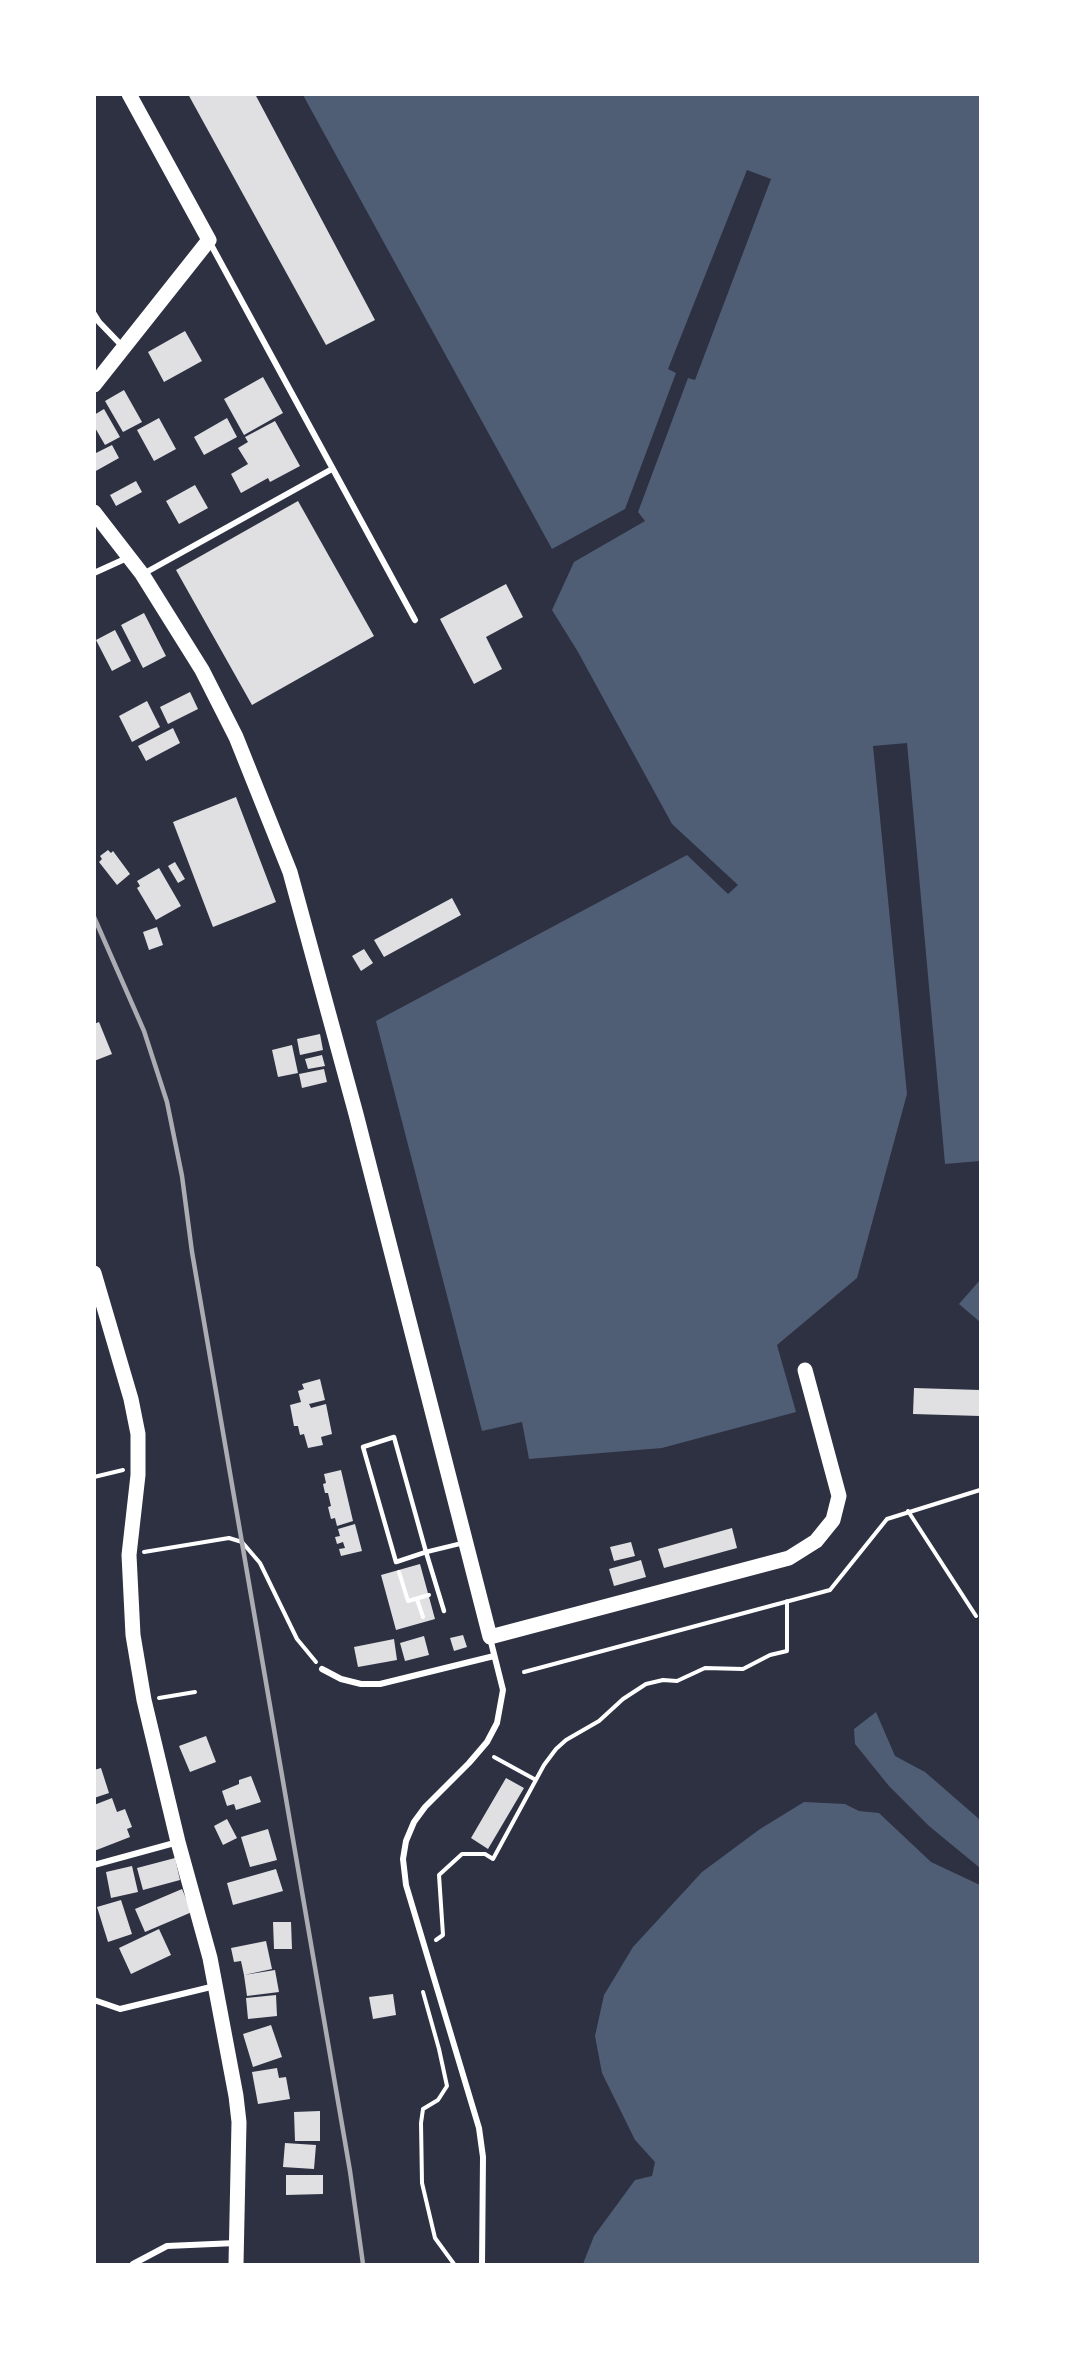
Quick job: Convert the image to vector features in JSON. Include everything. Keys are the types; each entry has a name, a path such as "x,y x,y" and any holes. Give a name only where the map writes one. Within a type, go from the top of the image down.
{"main road":[{"path":"94,385 208,240 129,94"},
{"path":"94,512 142,574 202,670 236,737 290,872 356,1114 490,1637 789,1558 816,1541 833,1520 839,1496 805,1370"},
{"path":"94,1273 131,1399 138,1434 138,1467 129,1555 134,1635 144,1700 178,1842 210,1958 239,2122 236,2265"}],"street":[{"path":"208,240 415,620"},
{"path":"94,314 124,349"},
{"path":"142,574 332,469"},
{"path":"94,573 128,557"},
{"path":"482,2265 483,2157 478,2128 406,1885 403,1859 406,1841 414,1822 425,1807 487,1742 497,1723 503,1690 490,1637"},
{"path":"322,1669 341,1679 361,1684 380,1684 494,1656"},
{"path":"94,1865 178,1842"},
{"path":"94,2000 120,2009 215,1986"},
{"path":"133,2265 167,2246 236,2243"}],"lane":[{"path":"444,1611 426,1552 394,1437 363,1447 396,1562 426,1552 465,1542"}],"path":[{"path":"94,1477 138,1467"},
{"path":"524,1672 830,1590 886,1519 981,1490"},
{"path":"908,1511 976,1616"},
{"path":"129,1555 219,1539 229,1538 242,1542 260,1563 297,1639 322,1669"},
{"path":"396,1562 408,1601 438,1593"},
{"path":"417,1599 423,1617"},
{"path":"436,1940 443,1935 439,1875 462,1854 485,1854 493,1859 536,1780 556,1749 566,1740 599,1721 622,1699 646,1684 663,1680 677,1681 705,1668 743,1669 770,1655 787,1651 787,1601"},
{"path":"144,1700 195,1692"},
{"path":"494,1757 536,1780"},
{"path":"423,1992 440,2049 447,2086 438,2100 423,2109 421,2122 422,2182 435,2238 454,2265"}],"water":[{"path":"303,95 980,95 980,1161 945,1164 907,743 873,746 907,1094 857,1278 777,1345 796,1412 662,1448 529,1459 522,1422 482,1431 376,1021 687,855 728,894 738,885 672,824 578,652 552,610 574,562 645,521 638,512 688,378 695,380 771,179 747,170 668,369 676,373 625,509 552,549"},
{"path":"980,1280 980,1322 959,1304"},
{"path":"876,1712 895,1756 925,1772 978,1818 980,1822 980,1868 929,1826 889,1786 855,1744 854,1729"},
{"path":"804,1802 845,1804 859,1811 879,1813 931,1862 980,1885 980,2264 583,2264 594,2236 635,2180 652,2176 655,2162 635,2140 602,2073 595,2036 604,1995 633,1947 702,1872 760,1829"}],"building":[{"path":"188,94 255,94 375,320 326,345"},
{"path":"185,331 202,361 164,382 148,352"},
{"path":"263,377 283,413 244,435 224,399"},
{"path":"124,390 142,422 123,432 105,401"},
{"path":"104,409 120,437 105,445 94,426 94,415"},
{"path":"159,418 176,449 154,461 137,430"},
{"path":"227,418 237,437 204,455 194,437"},
{"path":"275,421 300,466 270,482 268,478 241,493 231,474 248,464 238,448 248,442 245,437"},
{"path":"112,445 119,458 94,472 94,454"},
{"path":"136,481 142,492 116,506 110,495"},
{"path":"195,485 208,508 179,524 166,501"},
{"path":"298,501 374,636 252,705 176,570"},
{"path":"506,584 523,617 486,637 502,669 474,684 440,619"},
{"path":"144,613 166,656 143,668 121,625"},
{"path":"115,630 131,661 112,671 96,640"},
{"path":"190,692 198,709 168,724 160,707"},
{"path":"147,701 160,727 132,742 119,716"},
{"path":"173,728 180,743 146,761 138,746"},
{"path":"236,797 276,902 213,927 173,822"},
{"path":"108,850 111,853 113,851 130,874 117,885 99,862 102,859 100,856"},
{"path":"175,862 185,879 178,883 168,866"},
{"path":"159,868 181,906 156,920 137,888 140,886 137,881"},
{"path":"452,898 461,915 384,957 374,940"},
{"path":"157,927 163,945 149,950 143,932"},
{"path":"364,949 373,963 361,971 352,956"},
{"path":"99,1022 112,1054 94,1061 94,1024"},
{"path":"320,1034 323,1050 300,1055 297,1039"},
{"path":"292,1045 298,1073 278,1077 272,1050"},
{"path":"322,1055 325,1066 308,1069 305,1059"},
{"path":"324,1069 327,1082 302,1088 299,1074"},
{"path":"320,1379 325,1400 309,1404 311,1408 326,1404 332,1434 321,1437 323,1445 308,1448 304,1434 300,1435 298,1426 294,1426 290,1405 301,1402 298,1391 304,1389 302,1384"},
{"path":"914,1388 980,1390 980,1416 913,1414"},
{"path":"341,1470 353,1521 337,1526 335,1518 331,1519 328,1507 331,1506 323,1484 326,1483 324,1474"},
{"path":"355,1524 362,1551 341,1556 339,1549 345,1548 343,1542 337,1544 335,1537 340,1536 338,1529"},
{"path":"732,1528 737,1548 664,1568 658,1549"},
{"path":"631,1542 635,1556 614,1561 610,1547"},
{"path":"641,1560 646,1577 614,1586 609,1569"},
{"path":"420,1564 435,1619 396,1630 381,1575"},
{"path":"463,1635 467,1647 454,1651 450,1638"},
{"path":"424,1636 429,1655 405,1661 400,1643"},
{"path":"394,1639 397,1660 358,1667 354,1647"},
{"path":"206,1736 216,1762 190,1772 179,1746"},
{"path":"101,1768 109,1793 94,1798 94,1770"},
{"path":"251,1776 261,1802 236,1810 234,1804 227,1806 222,1791 239,1784 239,1780"},
{"path":"506,1778 524,1788 488,1849 471,1838"},
{"path":"112,1798 117,1812 125,1809 132,1827 127,1829 130,1837 94,1851 94,1805"},
{"path":"227,1819 237,1838 223,1845 214,1826"},
{"path":"268,1829 277,1860 250,1867 241,1837"},
{"path":"175,1858 180,1880 143,1890 137,1868"},
{"path":"132,1866 138,1892 111,1898 106,1872"},
{"path":"276,1869 283,1891 233,1905 227,1883"},
{"path":"182,1889 192,1912 145,1932 135,1909"},
{"path":"121,1900 132,1934 108,1942 97,1907"},
{"path":"273,1922 291,1922 292,1949 274,1949"},
{"path":"159,1929 171,1955 131,1974 119,1948"},
{"path":"266,1941 272,1969 244,1975 241,1961 234,1962 231,1948"},
{"path":"275,1970 279,1992 247,1996 244,1975"},
{"path":"393,1994 396,2015 373,2019 369,1997"},
{"path":"276,1995 277,2016 248,2019 246,1998"},
{"path":"271,2025 282,2057 253,2067 243,2034"},
{"path":"277,2068 279,2078 286,2077 290,2099 258,2104 252,2072"},
{"path":"320,2111 320,2141 295,2141 294,2112"},
{"path":"285,2143 316,2145 314,2169 283,2167"},
{"path":"286,2175 323,2175 323,2194 286,2195"}],"railway":[{"path":"94,917 144,1031 167,1102 182,1176 192,1252 350,2171 363,2264"}]}
